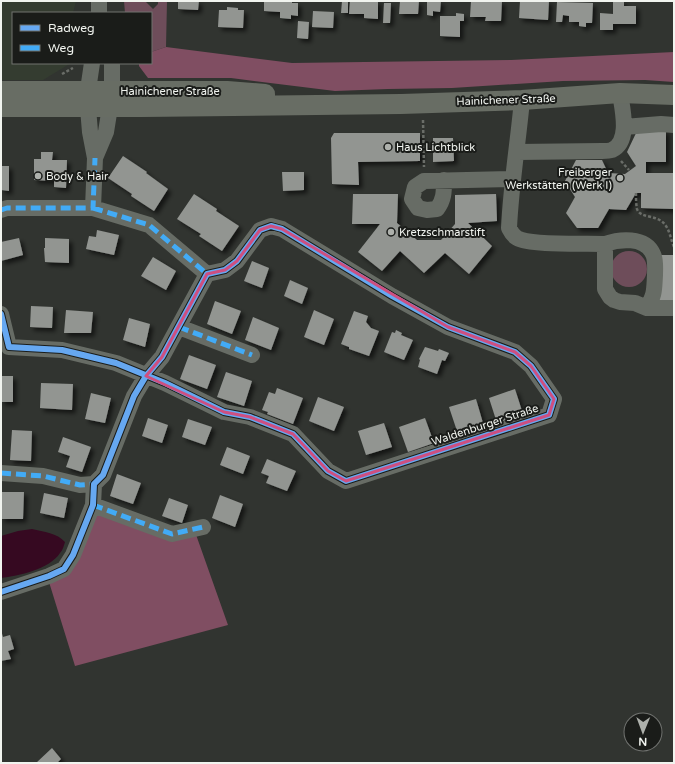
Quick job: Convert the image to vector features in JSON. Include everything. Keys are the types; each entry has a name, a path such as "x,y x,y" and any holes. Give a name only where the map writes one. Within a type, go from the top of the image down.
{"main road":[{"name":"Hainichener Straße","path":"1,91 88,99 338,104 522,100 620,93 674,95"},
{"name":"Hainichener Straße","path":"1,107 88,99"}],"street":[{"path":"99,1 99,12"},
{"path":"92,64 88,99 90,132 95,158 93,208"},
{"path":"95,158 106,132 111,99 112,64"},
{"path":"517,152 602,151 611,150 618,146 624,127 624,116 620,93"},
{"path":"522,100 514,179 511,192 509,228 511,233 515,237 530,242 605,244 615,241 636,241 648,247 655,260 654,296 647,308"},
{"path":"624,127 661,124 674,125"},
{"path":"444,180 442,202 437,209 427,210 418,208 412,199 415,187 424,181 444,180 514,179"},
{"path":"1,210 7,208 93,208 148,225 208,274 162,357 146,376 134,396 103,475 94,484 80,485 43,476 1,473"},
{"name":"Waldenburger Straße","path":"1,314 5,347 62,350 116,363 224,412 250,417 293,434 328,471 346,480 549,415 554,399 531,366 515,352 448,327 392,296 282,229 271,226 260,230 237,262 225,270 208,274"},
{"path":"605,244 606,293 614,300 635,303 647,308 674,308"},
{"path":"179,327 252,355"},
{"path":"1,592 49,576 64,568 73,555 93,505 94,484"},
{"path":"93,505 172,534 203,528"}],"path":[{"path":"423,116 424,181"},
{"path":"636,193 637,208 639,213 643,216 658,218 666,225 674,247"}],"highlighted area":[{"path":"271,226 282,229 448,327 515,352 531,366 554,399 549,415 346,481 328,471 293,434 250,417 224,412 146,376 162,357 207,274 225,270 237,261 260,230"}],"shaded area":[{"path":"1,1 76,1 73,12 12,12 12,64 69,64 43,80 1,80"},
{"path":"124,1 145,1 153,9 158,4 158,1 167,1 166,47 152,52 152,12 125,12"},
{"path":"166,47 292,63 511,60 674,52 674,82 645,80 563,81 452,88 335,91 231,78 148,78 139,64 152,64 152,52"},
{"path":"632,251 642,256 646,262 646,276 642,282 636,286 626,287 616,282 612,276 611,266 616,256 622,252"},
{"path":"93,505 172,534 194,529 228,625 75,666 49,582 64,569"},
{"path":"32,529 50,533 62,539 65,542 62,550 55,559 33,571 16,576 1,578 1,536"}],"building":[{"path":"178,1 199,1 198,10 178,9"},
{"path":"264,1 292,1 292,3 298,3 298,16 291,15 291,19 280,18 280,12 264,11"},
{"path":"342,1 348,1 348,13 341,13"},
{"path":"350,1 378,1 378,19 364,18 364,14 349,14"},
{"path":"400,1 419,1 418,14 399,14"},
{"path":"427,1 441,1 440,12 433,11 433,16 427,15"},
{"path":"471,1 502,1 501,21 485,21 486,17 470,17"},
{"path":"520,1 549,1 548,20 519,18"},
{"path":"613,1 624,1 624,6 636,6 636,24 613,24 613,30 600,30 600,13 613,14"},
{"path":"557,2 593,3 592,23 586,23 586,27 579,26 579,22 569,22 569,16 563,15 562,22 556,22"},
{"path":"384,3 391,3 390,23 383,23"},
{"path":"227,7 244,10 243,28 218,27 219,10 227,10"},
{"path":"313,11 334,12 333,28 312,27"},
{"path":"456,13 464,14 464,21 460,21 460,37 440,36 440,16 456,16"},
{"path":"298,21 309,22 308,39 297,38"},
{"name":"Freiberger Werkstätten (Werk I)","path":"666,130 666,162 646,162 646,173 674,173 674,209 641,208 641,193 636,193 626,210 609,209 598,228 577,228 566,213 575,197 565,181 576,160 602,160 608,173 625,174 636,166 627,152 637,131"},
{"path":"334,133 420,133 420,161 358,162 359,185 332,184 331,138"},
{"path":"433,138 453,138 454,161 433,162"},
{"path":"41,152 53,152 52,160 67,160 66,188 54,187 54,181 34,180 34,159 41,159"},
{"path":"123,156 147,172 146,173 168,189 154,211 131,196 132,194 108,178"},
{"path":"1,166 9,166 9,191 1,190"},
{"path":"282,172 304,172 304,190 283,191"},
{"path":"194,194 239,226 222,251 199,236 201,234 177,219"},
{"name":"Kretzschmarstift","path":"353,194 398,194 397,223 417,240 441,240 455,224 455,195 496,194 497,221 468,223 492,246 469,274 445,253 424,273 400,251 382,271 358,252 380,224 352,224"},
{"path":"97,230 119,235 114,255 86,249 89,236 96,237"},
{"path":"19,238 23,255 1,261 1,242"},
{"path":"45,238 69,239 69,263 45,262"},
{"path":"660,255 674,255 674,300 659,300"},
{"path":"153,257 176,271 166,290 141,276"},
{"path":"252,261 269,268 262,288 244,281"},
{"path":"290,280 308,288 302,304 284,296"},
{"path":"215,301 241,311 232,334 207,324"},
{"path":"31,306 53,307 52,328 30,327"},
{"path":"66,310 93,312 91,333 64,333"},
{"path":"314,310 334,319 324,345 304,337"},
{"path":"354,311 368,316 366,322 371,328 379,331 369,356 349,349 349,347 341,344"},
{"path":"253,317 279,328 271,350 245,340"},
{"path":"129,318 150,324 145,347 123,340"},
{"path":"396,330 402,333 401,335 413,340 404,360 384,352 392,332 395,333"},
{"path":"425,347 438,351 439,349 449,353 445,361 442,360 437,374 418,367 419,359"},
{"path":"189,355 216,365 207,389 180,379"},
{"path":"226,372 252,381 244,406 217,397"},
{"path":"1,376 13,376 13,402 1,402"},
{"path":"41,383 73,384 72,410 40,408"},
{"path":"277,388 303,398 293,424 267,414 268,412 262,410 269,392 275,394"},
{"path":"515,389 523,414 497,423 489,398"},
{"path":"91,393 111,398 105,423 85,419"},
{"path":"318,397 344,407 334,431 309,421"},
{"path":"476,399 483,423 457,431 449,407"},
{"path":"148,418 168,425 162,443 142,436"},
{"path":"425,418 434,443 408,452 399,427"},
{"path":"188,419 212,427 205,445 182,437"},
{"path":"384,423 392,447 366,455 358,431"},
{"path":"12,430 32,431 31,461 10,460"},
{"path":"63,437 91,447 82,472 66,467 70,456 58,452"},
{"path":"227,447 250,456 243,474 220,465"},
{"path":"267,459 296,471 287,491 266,483 269,476 261,473"},
{"path":"117,474 141,483 133,504 110,496"},
{"path":"1,492 24,492 23,519 1,519"},
{"path":"44,493 68,498 64,518 40,513"},
{"path":"220,495 243,504 235,527 212,518"},
{"path":"169,498 188,505 182,523 162,516"},
{"path":"1,630 3,637 10,635 14,649 8,651 11,659 1,661"},
{"path":"52,748 61,759 57,763 36,763"}],"marked path":[{"path":"1,210 7,208 93,208 95,158"},
{"path":"93,208 149,225 207,274"},
{"path":"179,327 252,355"},
{"path":"1,473 43,476 80,485 94,484"},
{"path":"93,505 172,534 203,527"}],"cycle path":[{"path":"1,314 9,347 62,350 116,363 165,383 224,412 250,417 293,434 328,471 346,481 549,415 554,399 531,366 515,352 448,327 392,296 282,229 271,226 260,230 237,261 225,270 207,274 162,357 146,376 134,396 103,475 94,484 93,505 73,555 64,569 49,576 1,592"}],"place":[{"name":"Haus Lichtblick","path":"388,147"},
{"name":"Body & Hair","path":"38,176"},
{"name":"Freiberger Werkstätten (Werk I)","path":"620,178"},
{"name":"Kretzschmarstift","path":"391,232"}]}
